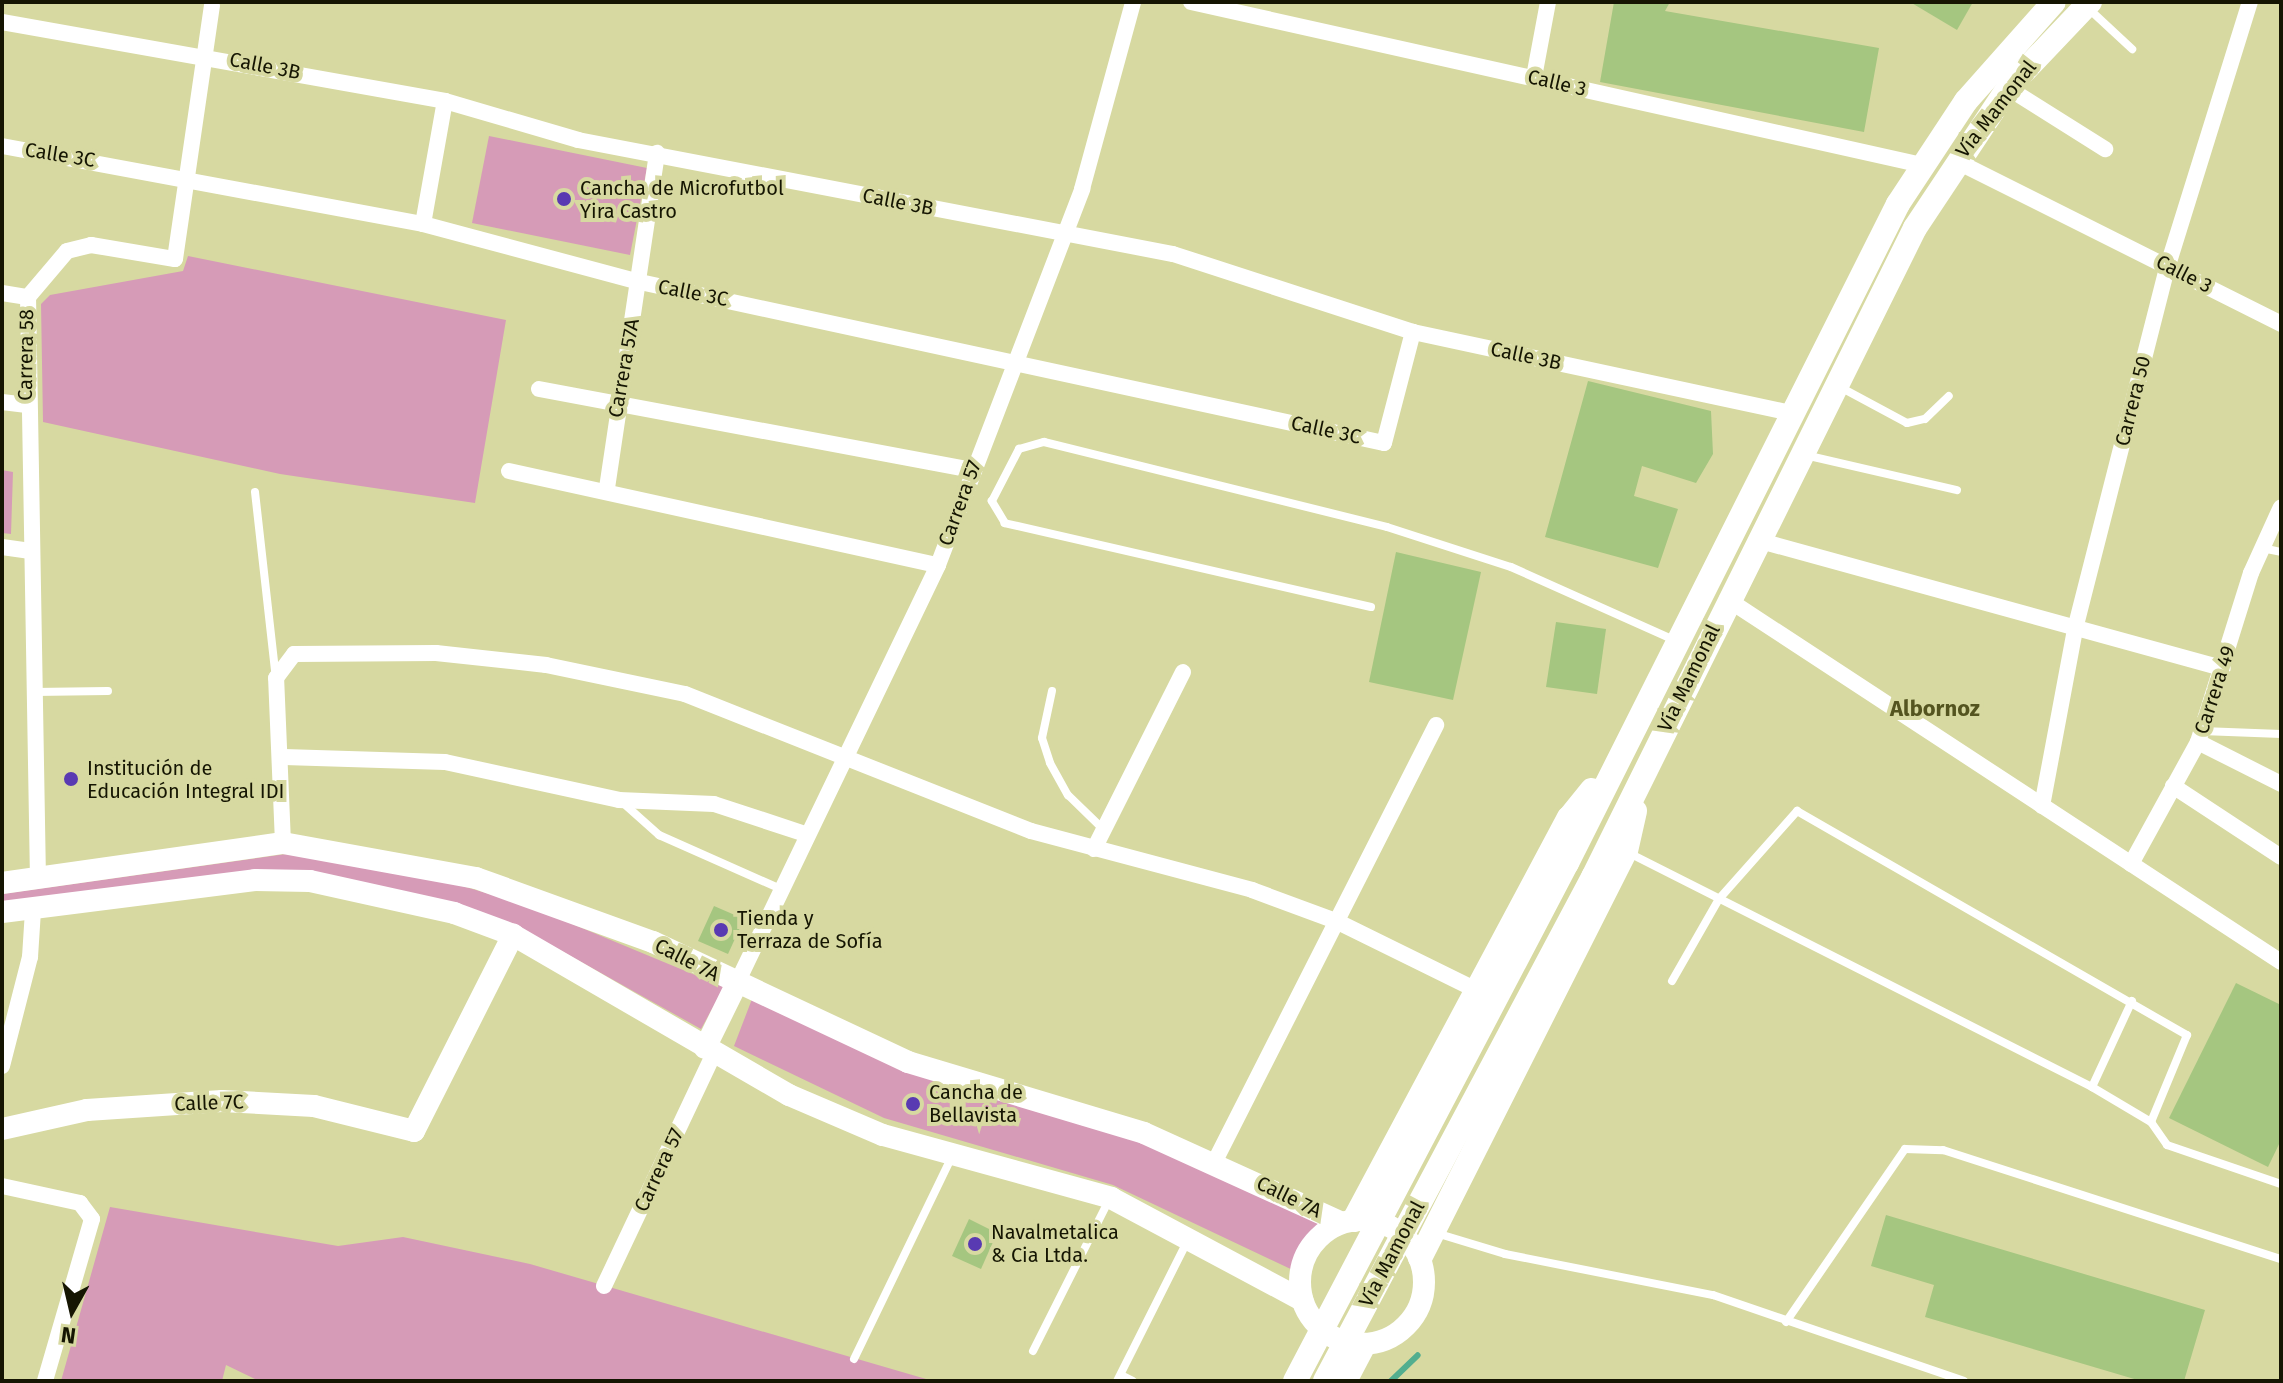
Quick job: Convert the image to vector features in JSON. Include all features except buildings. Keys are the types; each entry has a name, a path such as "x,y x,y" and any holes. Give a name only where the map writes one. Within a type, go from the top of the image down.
{"main road":[{"name":"Vía Mamonal","path":"1295,1381 1567,863 1787,412 1922,165 1966,101 2054,2"},
{"name":"Vía Mamonal","path":"1325,1381 1593,877 1727,599 1836,385 1956,161 2008,88 2088,4"},
{"path":"1348,1222 1478,991 1569,818 1618,757"},
{"path":"1420,1258 1626,851 1644,770"},
{"path":"1278,1381 1307,1309"},
{"path":"1345,1381 1364,1345"}],"street":[{"name":"Carrera 57","path":"736,985 805,834 938,565 971,470 1066,232 1133,2"},
{"name":"Calle 3","path":"1191,2 1922,165"},
{"path":"1534,77 1548,2"},
{"name":"Carrera 50","path":"2042,806 2075,629 2168,265 2250,2"},
{"name":"Carrera 58","path":"38,880 25,405 28,297 67,251 91,245 175,259 190,176 212,6"},
{"name":"Calle 3B","path":"2,22 207,54 445,101 578,140 1173,254 1413,332 1787,412"},
{"path":"2008,88 2105,149"},
{"path":"423,224 445,101"},
{"name":"Calle 3C","path":"2,146 190,176 423,224 640,282 1384,443 1413,332"},
{"name":"Carrera 57A","path":"607,488 617,400 640,282 657,153"},
{"name":"Calle 3","path":"1956,161 2281,324"},
{"path":"2,293 28,297"},
{"path":"539,389 617,400 971,470"},
{"path":"2,402 25,405"},
{"path":"509,471 607,488 938,565"},
{"name":"Carrera 49","path":"2131,864 2200,736 2260,548 2281,507"},
{"path":"1757,540 2223,668"},
{"path":"2,547 29,551"},
{"path":"1727,599 2281,962"},
{"path":"283,843 284,757 276,678 294,654 436,653 546,665 685,694 844,755 973,811 1094,849 1223,881 1336,921 1478,991"},
{"path":"1094,849 1183,672"},
{"path":"1215,1161 1436,725"},
{"path":"2200,736 2281,784"},
{"path":"284,757 445,762 619,800 714,804 805,834"},
{"path":"2173,786 2281,857"},
{"name":"Calle 7A","path":"2,883 283,843 476,878 566,906 908,1062 1077,1110 1215,1161 1348,1222"},
{"path":"2,912 33,911 255,880 310,881 401,898 513,935 709,1051 883,1135 1111,1198 1191,1234 1307,1309 1344,1342 1364,1345 1410,1323 1424,1292 1420,1258 1399,1231 1348,1222 1325,1232 1303,1262 1307,1309"},
{"path":"2,1066 30,957 33,911"},
{"name":"Calle 7C","path":"2,1129 87,1110 222,1101 314,1106 414,1131 513,935"},
{"path":"709,1051 736,985"},
{"name":"Carrera 57","path":"604,1286 709,1051"},
{"path":"2,1186 80,1203 92,1219 45,1381"}],"lane":[{"path":"2088,4 2132,49"},
{"path":"1836,385 1907,423 1925,419 1949,396"},
{"path":"1371,607 1005,523 992,501 1019,449 1044,442 1414,536 1511,567 1674,640"},
{"path":"1801,454 1957,490"},
{"path":"255,492 276,678"},
{"path":"2260,548 2281,552"},
{"path":"34,692 108,691"},
{"path":"1052,691 1042,738 1050,763 1068,795 1104,830"},
{"path":"2200,736 2281,734"},
{"path":"619,800 659,835 781,889"},
{"path":"1672,981 1719,899 1797,811 2187,1035 2151,1122"},
{"path":"1626,851 2092,1087 2151,1122 2167,1145 2281,1184"},
{"path":"2092,1087 2132,1001"},
{"path":"1786,1322 1905,1149 1943,1150 2281,1259"},
{"path":"854,1359 953,1154"},
{"path":"1033,1351 1111,1198"},
{"path":"1431,1231 1505,1254 1713,1295 1964,1381"},
{"path":"1133,1381 1119,1378 1191,1234"}],"shaded area":[{"path":"489,136 647,168 630,255 472,223"},
{"path":"188,256 506,320 475,503 280,474 43,422 41,304 50,295 183,271"},
{"path":"2,470 13,472 11,534 2,533"},
{"path":"286,854 452,883 524,904 724,987 701,1029 517,926 285,873 2,905 2,894"},
{"path":"752,999 1212,1168 1326,1222 1306,1239 1297,1272 1113,1185 884,1118 734,1046"},
{"path":"110,1207 338,1246 403,1237 530,1264 933,1381 259,1381 226,1365 222,1381 61,1381"}],"waterway":[{"path":"1391,1381 1418,1355"}],"place":[{"name":"Cancha de Microfutbol Yira Castro","path":"564,199"},
{"name":"Institución de Educación Integral IDI","path":"71,779"},
{"name":"Tienda y Terraza de Sofía","path":"721,930"},
{"name":"Cancha de Bellavista","path":"913,1104"},
{"name":"Navalmetalica & Cia Ltda.","path":"975,1244"}],"district":[{"name":"Albornoz","path":"1935,709"}]}
